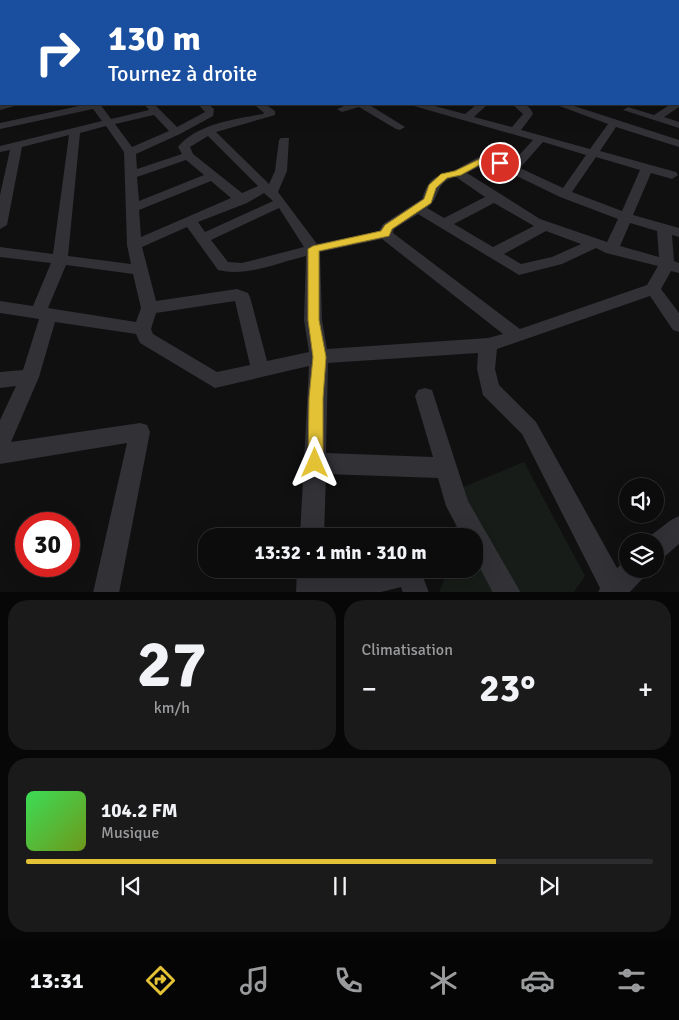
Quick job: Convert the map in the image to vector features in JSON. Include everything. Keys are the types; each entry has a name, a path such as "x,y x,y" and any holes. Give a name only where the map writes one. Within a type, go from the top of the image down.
{"street":[{"path":"469,0 475,0"},
{"path":"0,126 91,105"},
{"path":"96,105 130,152 134,244 149,308 142,328 146,338 215,380 319,357 488,344 518,336 654,288 673,266"},
{"path":"204,105 210,110 209,114 224,125"},
{"path":"242,200 188,156 184,148 185,144 224,125 266,116 271,113 260,105"},
{"path":"342,109 356,105"},
{"path":"362,105 400,126"},
{"path":"420,105 677,175"},
{"path":"466,118 482,105"},
{"path":"514,131 528,114 527,110 519,105"},
{"path":"575,105 614,122 679,144"},
{"path":"656,118 675,105"},
{"path":"0,149 108,123 153,107 176,132"},
{"path":"628,110 677,124"},
{"path":"130,152 176,132 209,114"},
{"path":"565,194 614,122"},
{"path":"653,135 677,124"},
{"path":"0,443 30,377 44,314 60,261 75,131"},
{"path":"210,132 273,194 313,249 314,320 319,357 312,528"},
{"path":"513,169 542,138"},
{"path":"202,239 273,194 281,171 285,140"},
{"path":"0,225 4,194 17,145"},
{"path":"131,175 188,156"},
{"path":"385,234 388,227 416,207 428,201 432,186 444,176 458,173 488,157 574,199 679,233"},
{"path":"611,250 647,168"},
{"path":"458,173 494,198 545,226 611,250 673,266"},
{"path":"132,208 213,176"},
{"path":"134,244 242,200 273,194"},
{"path":"444,224 494,198"},
{"path":"416,207 519,270 558,261 593,244"},
{"path":"190,221 223,266 232,269 385,234 518,336"},
{"path":"492,254 545,226"},
{"path":"664,229 673,266"},
{"path":"0,252 139,270"},
{"path":"654,288 679,326"},
{"path":"149,308 238,295 242,297 260,370"},
{"path":"0,307 142,328"},
{"path":"488,344 486,369 490,389 529,428 612,590 625,578"},
{"path":"0,380 30,377"},
{"path":"425,396 458,506 508,592"},
{"path":"0,454 140,432 106,592"},
{"path":"315,463 446,468"},
{"path":"664,540 679,528"},
{"path":"320,592 409,572 416,592"},
{"path":"309,592 310,578"}],"shaded area":[{"path":"524,462 585,576 574,592 439,592 445,578 483,578 483,528 456,528 451,492"}],"route":[{"path":"315,463 319,357 314,320 313,249 385,234 388,227 416,207 428,201 432,186 444,176 458,173 488,157 500,163"}]}
